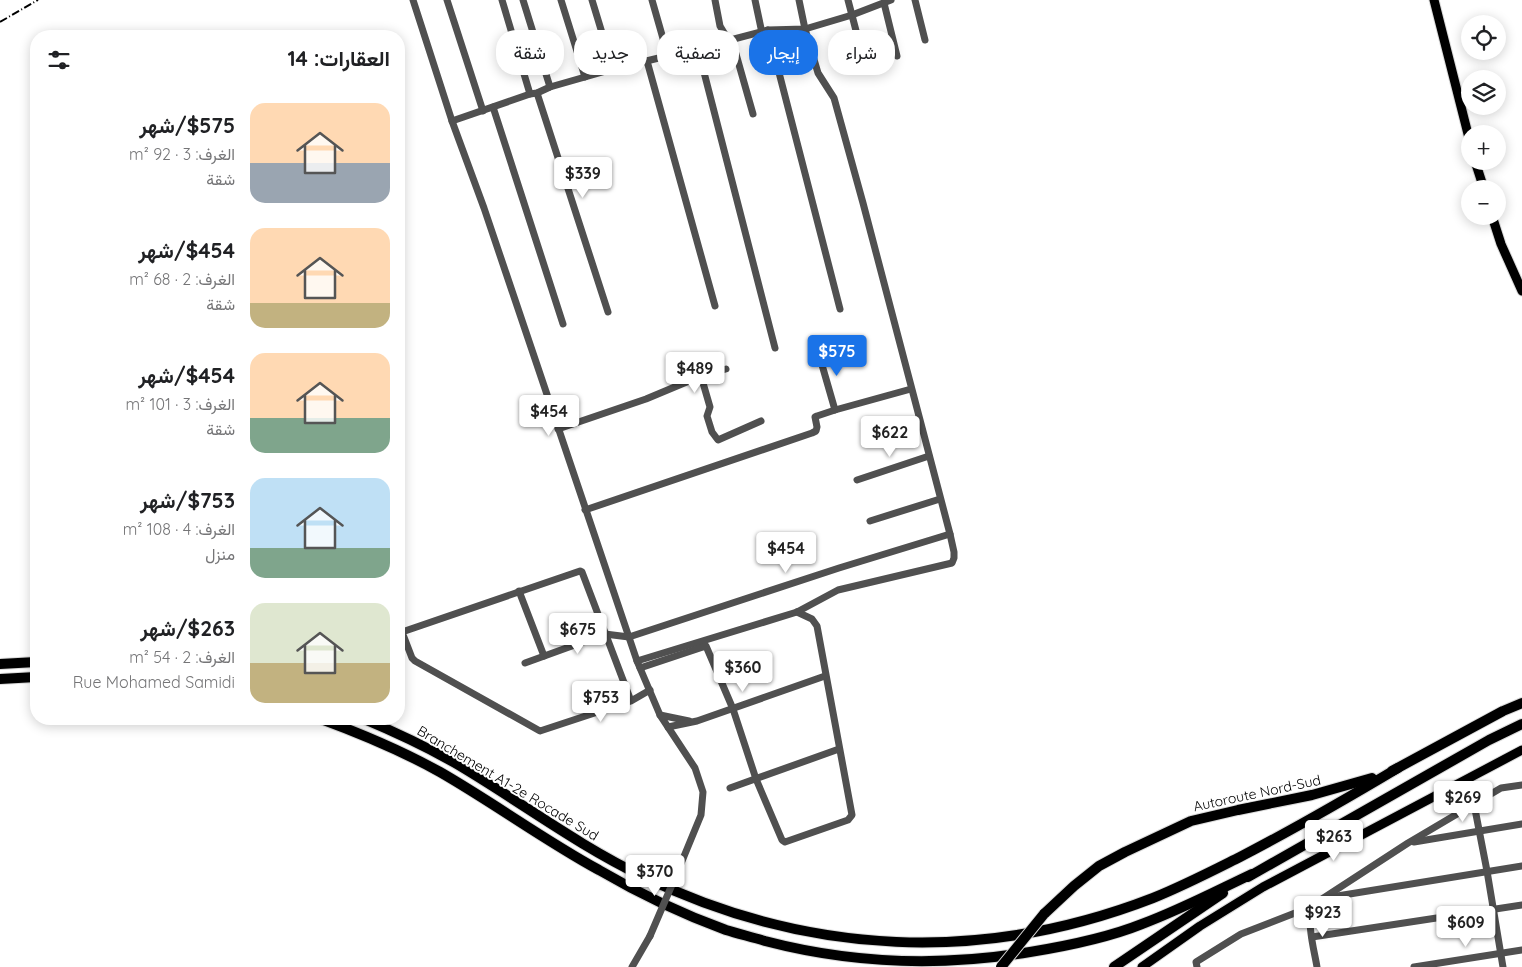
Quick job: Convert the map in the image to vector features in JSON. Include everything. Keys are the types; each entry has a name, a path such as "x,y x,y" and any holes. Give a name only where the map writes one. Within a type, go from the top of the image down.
{"highway":[{"path":"0,664 30,662"},
{"path":"0,679 30,678"},
{"name":"Autoroute Nord-Sud","path":"1001,967 1044,914 1074,886 1099,866 1125,852 1192,821 1312,796 1367,780 1398,768 1503,711 1522,703"},
{"path":"1114,967 1252,874 1489,740 1522,724"},
{"name":"Branchement A1-2e Rocade Sud","path":"338,725 368,736 440,772 588,864 654,900 728,930 796,949 864,960 906,962 1001,957 1051,949 1141,925 1252,874"},
{"name":"Branchement A1-2e Rocade Sud","path":"377,725 424,746 620,865 680,894 712,906 788,928 827,936 909,943 957,942 1000,938 1059,928 1124,909 1183,886 1252,851 1398,768"}],"main road":[{"path":"1434,0 1466,125"},
{"path":"1495,225 1501,244 1522,291"},
{"path":"1142,967 1200,926 1263,887 1522,750"}],"street":[{"path":"413,0 452,121 484,208 639,665 660,715 695,768 703,792 700,815 680,866 650,936 632,967"},
{"path":"447,0 483,110"},
{"path":"502,0 608,312"},
{"path":"523,0 550,87"},
{"path":"561,0 585,77"},
{"path":"592,0 601,30"},
{"path":"652,0 661,30"},
{"path":"715,0 720,26 723,30"},
{"path":"755,0 765,30"},
{"path":"639,665 797,612 838,590 952,563 954,558 950,534 864,203 834,98 818,73 799,0"},
{"path":"848,0 856,30"},
{"path":"915,0 925,40"},
{"path":"785,30 805,29 887,2 897,56"},
{"path":"647,65 715,306"},
{"path":"739,70 753,114"},
{"path":"452,121 550,87 592,75"},
{"path":"705,75 775,348"},
{"path":"777,75 840,309"},
{"path":"493,107 563,324"},
{"path":"818,352 835,410"},
{"path":"558,428 646,399 701,376 726,369"},
{"path":"701,376 710,407 707,416 712,432 718,440 761,420"},
{"path":"585,510 812,433 817,428 815,417 912,390"},
{"path":"857,480 929,456"},
{"path":"870,521 940,499"},
{"path":"525,663 606,634 629,637 839,568 950,534"},
{"path":"405,631 580,571 582,572 631,702"},
{"path":"519,591 544,656"},
{"path":"639,665 706,646 733,709 756,778 785,842 848,820 852,815 817,626 812,619 797,612"},
{"path":"405,640 415,661 540,731 631,702 650,690"},
{"path":"668,728 672,725 693,722 733,709 825,676"},
{"path":"660,715 693,722"},
{"path":"730,788 839,748"},
{"path":"1197,965 1241,934 1313,906 1408,843 1501,788 1522,785"},
{"path":"1474,804 1503,967"},
{"path":"1408,843 1522,824"},
{"path":"1322,899 1522,866"},
{"path":"1312,937 1522,905"},
{"path":"1313,906 1310,912 1317,967"},
{"path":"1414,967 1522,950"}],"railway":[{"path":"0,22 38,0"}]}
